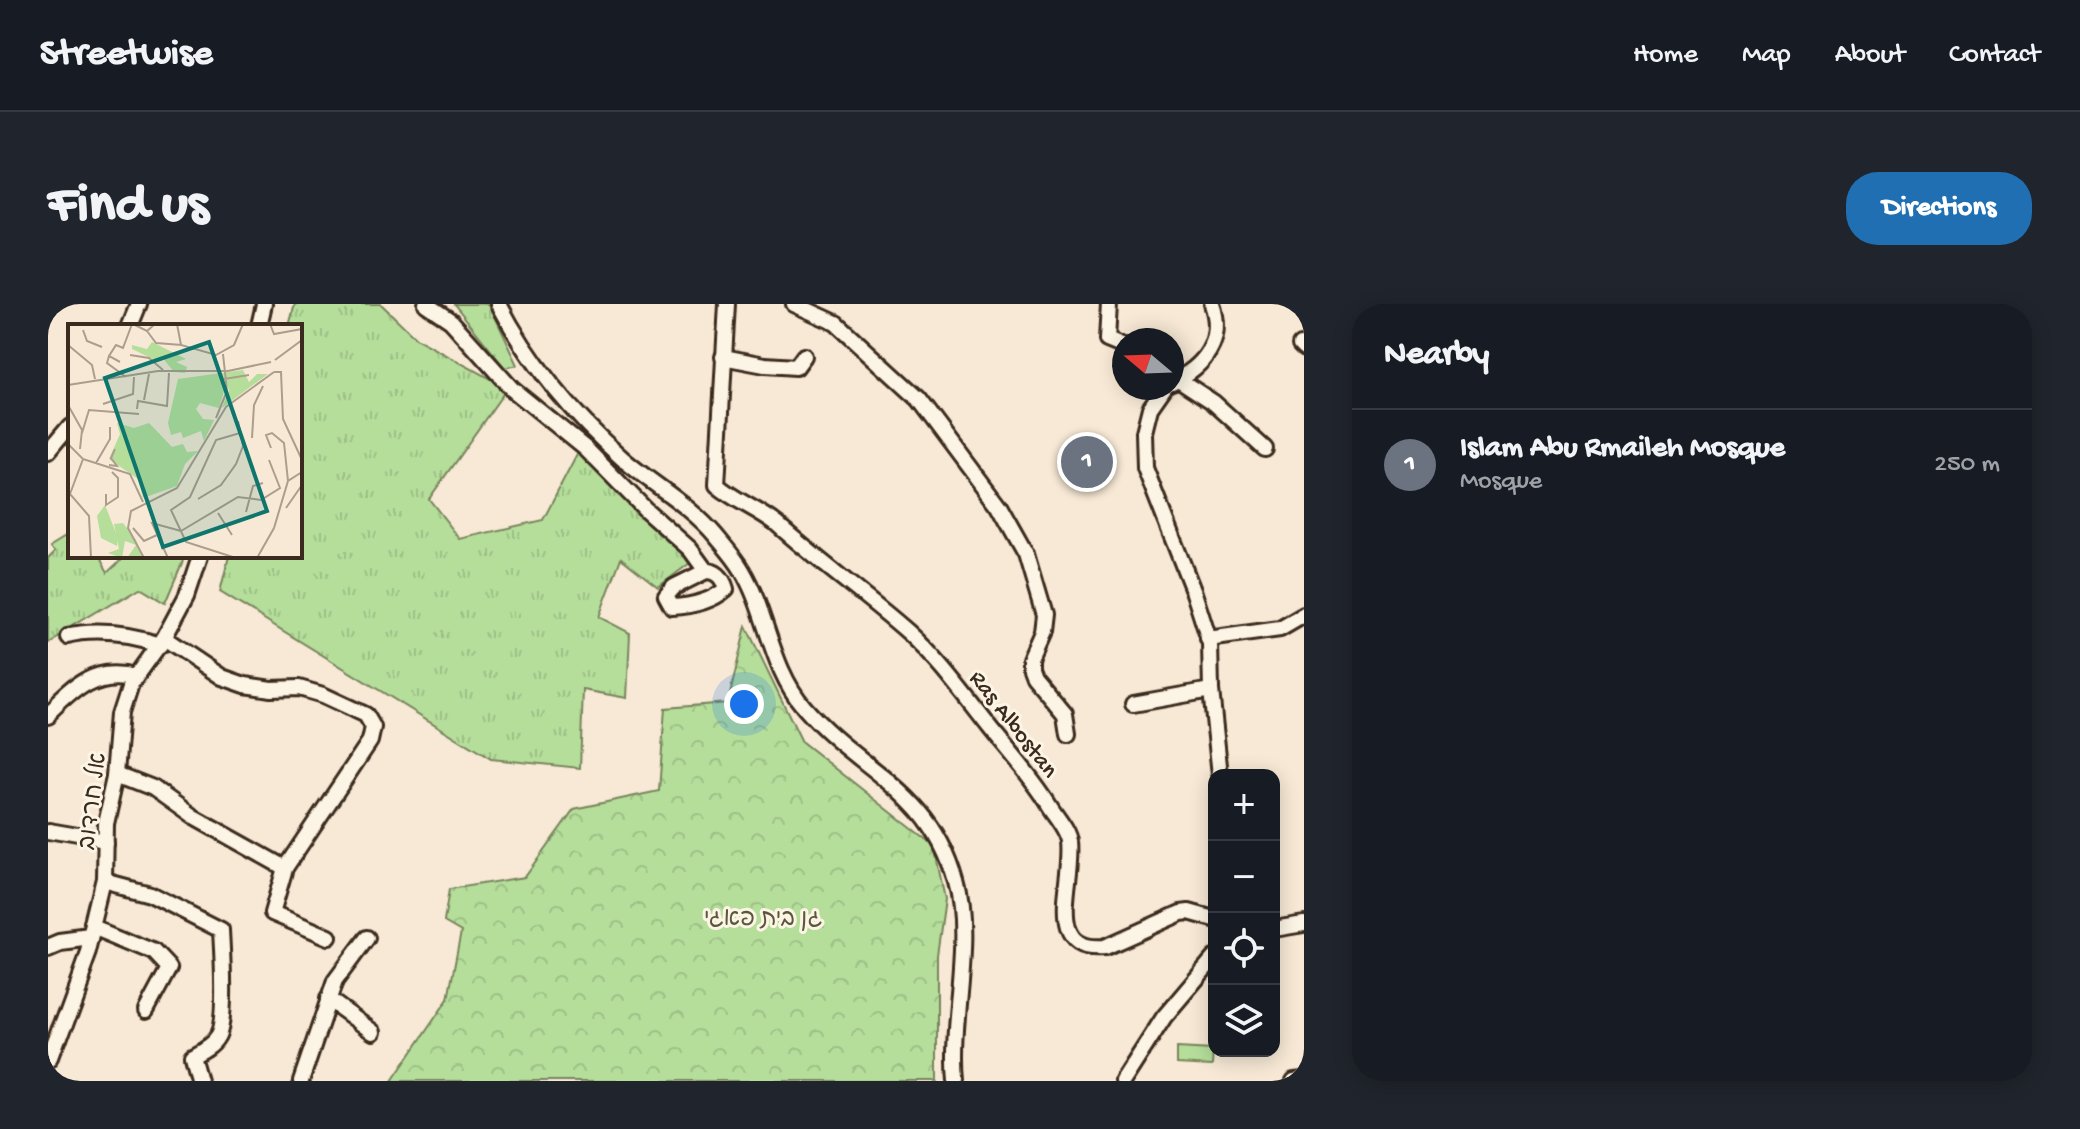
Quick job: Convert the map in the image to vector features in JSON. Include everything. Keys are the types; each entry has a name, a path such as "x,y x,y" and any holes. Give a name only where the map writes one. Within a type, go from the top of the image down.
{"street":[{"path":"131,324 139,304"},
{"path":"259,324 264,304"},
{"path":"426,304 451,321 512,389 566,433 690,549 706,571"},
{"path":"499,304 516,338 546,380 580,418 624,460 689,510 742,570 779,667 802,705 837,740 890,780 933,827 946,850 957,885 962,916 954,1038 956,1081"},
{"path":"727,304 723,357 796,367 804,356"},
{"path":"794,304 836,323 919,399 999,506 1026,554 1044,615 1042,632 1030,668 1033,676 1065,714 1068,734"},
{"path":"1109,304 1107,340 1112,342"},
{"path":"1184,376 1193,372 1211,351 1216,315 1212,304"},
{"name":"Ras Albostan","path":"723,357 717,485 777,524 909,633 944,669 1038,786 1070,839 1071,871 1065,922 1071,937 1080,945 1105,947 1181,913 1208,917"},
{"path":"1184,388 1213,402 1265,449"},
{"path":"1156,400 1150,408 1144,432 1145,468 1194,593 1208,639 1219,769"},
{"path":"566,433 580,418"},
{"path":"48,453 68,429"},
{"name":"אל חרדוב","path":"48,1061 55,1017 92,933 105,882 106,823 117,774 122,712 131,684 162,641 187,595 199,558"},
{"path":"1208,639 1280,629 1304,615"},
{"path":"69,638 112,635 162,641 222,677 271,689 299,688 323,695 366,715 373,727 370,741 285,868 272,913 329,937"},
{"path":"48,716 95,677 122,672 136,676"},
{"path":"1133,704 1211,690"},
{"path":"117,774 153,788 192,816 285,868"},
{"path":"48,832 106,842"},
{"path":"105,882 150,894 221,930 221,1030 210,1045 192,1056 199,1081"},
{"path":"1280,928 1304,924"},
{"path":"48,947 92,933 154,952 169,968 146,1011"},
{"path":"301,1081 335,981 367,938"},
{"path":"1123,1081 1164,1017 1208,965"},
{"path":"328,999 373,1032"},
{"path":"1294,1081 1304,1080"}],"green space":[{"path":"295,304 381,304 417,339 507,388 429,499 460,539 543,520 580,449 694,560 658,587 621,558 599,617 630,633 627,698 583,690 580,768 491,759 220,592 228,558 302,558 302,324 290,324"},
{"path":"454,304 489,304 518,365 505,368"},
{"path":"68,534 68,558 98,558 107,573 123,558 184,558 165,603 140,588 48,643 48,558 56,550 52,544"},
{"name":"גן בית פאגי","path":"746,626 802,742 934,846 945,899 937,955 937,1081 392,1081 448,999 461,932 444,922 449,889 525,877 574,809 659,791 665,708 728,703"},
{"path":"1177,1048 1208,1050 1208,1057 1213,1057 1212,1066 1177,1064"}],"place":[{"name":"Islam Abu Rmaileh Mosque","path":"1087,462"}]}
